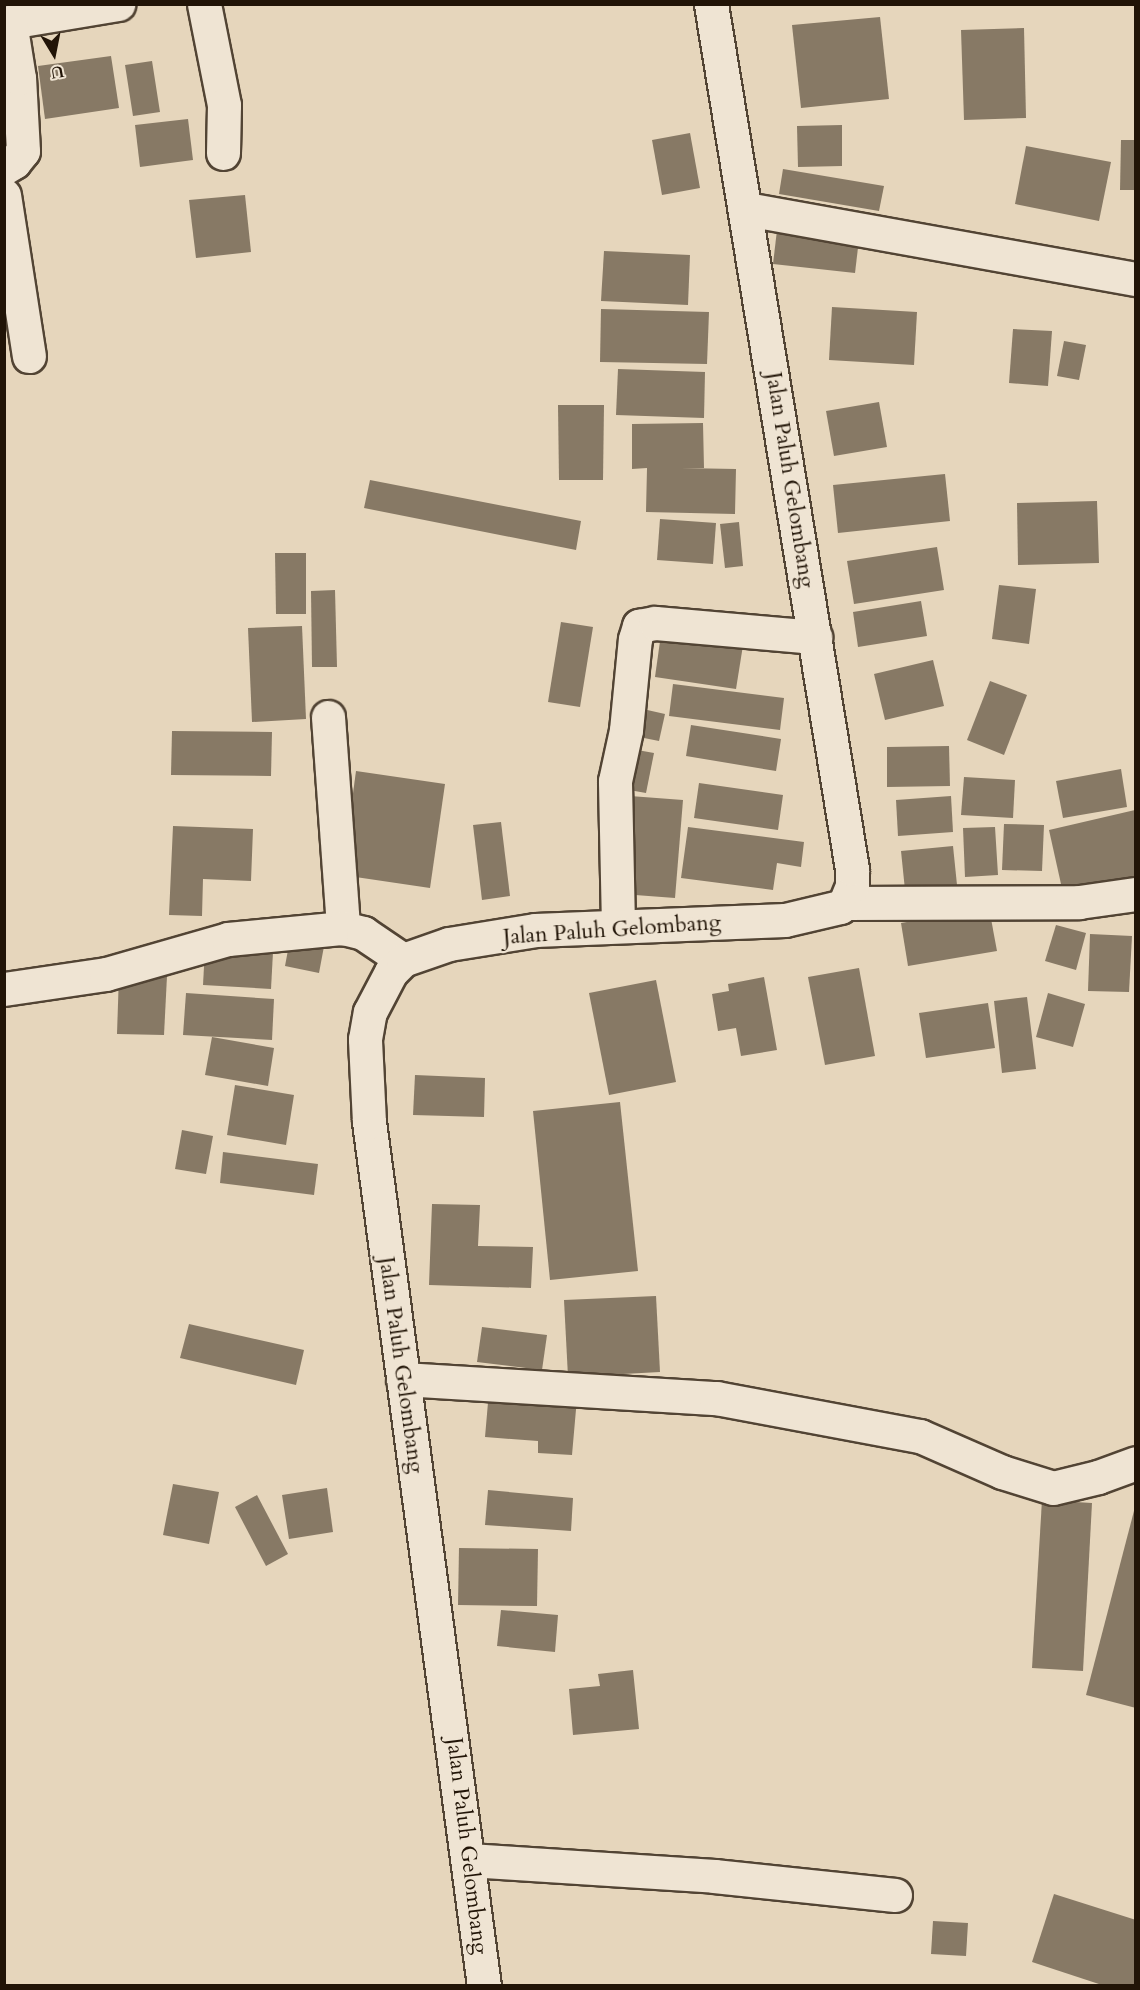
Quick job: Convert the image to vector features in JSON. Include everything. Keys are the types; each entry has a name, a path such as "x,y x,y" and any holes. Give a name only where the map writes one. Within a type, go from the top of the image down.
{"street":[{"path":"4,168 14,162 23,150 20,78 7,23 118,4"},
{"path":"204,4 224,105 223,153"},
{"name":"Jalan Paluh Gelombang","path":"484,1986 369,1122 365,1039 370,1012 381,989 403,960 449,944 524,932 785,920 831,911 845,903 852,886 852,869 815,637 711,4"},
{"path":"4,195 29,356"},
{"path":"746,209 1136,279"},
{"path":"618,926 615,781 626,730 635,639 639,626 655,623 815,637"},
{"path":"328,717 343,928"},
{"path":"845,903 1079,902 1136,894"},
{"path":"4,989 106,974 228,939 343,928 363,933 403,960"},
{"path":"404,1378 716,1398 920,1436 1002,1472 1053,1488 1098,1477 1136,1462"},
{"path":"469,1860 714,1876 895,1895"}],"building":[{"path":"880,17 889,99 801,108 792,25"},
{"path":"1024,28 1026,118 964,120 961,30"},
{"path":"111,56 119,108 45,119 38,66"},
{"path":"152,61 160,112 133,116 125,65"},
{"path":"188,119 193,160 140,167 135,125"},
{"path":"842,125 842,166 798,167 797,126"},
{"path":"690,133 700,188 662,195 652,140"},
{"path":"1121,140 1136,140 1136,190 1120,190"},
{"path":"1026,146 1111,162 1099,221 1015,204"},
{"path":"783,169 884,186 879,211 779,194"},
{"path":"245,195 251,252 196,258 189,200"},
{"path":"777,230 859,239 855,273 773,264"},
{"path":"604,251 690,255 688,305 601,301"},
{"path":"832,307 917,312 914,365 829,360"},
{"path":"601,309 709,312 707,364 600,362"},
{"path":"1013,329 1052,331 1048,386 1009,383"},
{"path":"1064,341 1086,345 1079,380 1057,376"},
{"path":"618,369 705,372 704,418 616,415"},
{"path":"879,402 887,447 834,456 826,411"},
{"path":"558,405 604,405 603,480 559,480"},
{"path":"703,423 704,468 681,468 736,469 735,514 646,512 647,468 632,469 632,424"},
{"path":"945,474 950,521 838,533 833,485"},
{"path":"370,480 581,521 576,550 364,508"},
{"path":"1097,501 1099,563 1018,565 1017,503"},
{"path":"660,519 716,523 713,564 657,560"},
{"path":"739,522 743,566 725,568 720,524"},
{"path":"937,547 944,590 854,604 847,561"},
{"path":"275,553 306,553 306,614 276,614"},
{"path":"999,585 1036,589 1029,644 992,639"},
{"path":"335,590 337,667 312,667 311,591"},
{"path":"921,601 927,636 858,647 853,612"},
{"path":"561,622 593,627 580,707 548,702"},
{"path":"302,626 306,719 252,722 248,628"},
{"path":"662,627 744,639 736,689 655,677"},
{"path":"933,660 944,706 885,720 874,674"},
{"path":"990,681 1027,695 1004,755 967,740"},
{"path":"673,684 784,698 780,730 669,716"},
{"path":"634,707 665,714 659,741 629,735"},
{"path":"691,725 781,739 776,771 686,756"},
{"path":"172,731 272,732 271,776 171,775"},
{"path":"949,746 950,786 887,787 887,747"},
{"path":"626,748 654,753 646,793 618,788"},
{"path":"1121,769 1127,807 1063,818 1056,781"},
{"path":"356,771 445,784 430,888 342,875"},
{"path":"964,777 1015,780 1013,818 961,815"},
{"path":"699,783 783,795 778,830 694,818"},
{"path":"630,796 683,800 675,898 622,894"},
{"path":"951,796 953,832 898,836 896,800"},
{"path":"1135,810 1136,876 1063,893 1049,830"},
{"path":"501,822 510,896 482,900 473,825"},
{"path":"1004,824 1044,825 1042,871 1002,870"},
{"path":"173,826 253,829 251,881 203,879 202,916 169,915"},
{"path":"688,827 804,842 801,867 777,863 773,890 681,878"},
{"path":"995,827 998,875 965,877 963,828"},
{"path":"953,846 957,885 905,890 901,851"},
{"path":"989,908 997,951 908,966 901,923"},
{"path":"1056,925 1086,933 1076,970 1045,961"},
{"path":"291,934 325,941 319,973 285,966"},
{"path":"1090,934 1132,936 1129,992 1088,991"},
{"path":"205,948 273,952 271,989 203,985"},
{"path":"859,968 875,1056 825,1065 808,977"},
{"path":"119,974 167,976 164,1035 117,1034"},
{"path":"764,977 777,1050 741,1056 736,1028 718,1031 712,994 729,991 728,984"},
{"path":"656,980 676,1082 609,1095 589,993"},
{"path":"186,993 274,999 272,1040 183,1035"},
{"path":"1048,993 1085,1004 1073,1047 1036,1037"},
{"path":"1027,997 1036,1069 1002,1073 994,1001"},
{"path":"988,1003 995,1048 926,1058 919,1013"},
{"path":"212,1037 274,1048 268,1086 205,1075"},
{"path":"415,1075 485,1078 484,1117 413,1115"},
{"path":"235,1085 294,1095 286,1145 227,1135"},
{"path":"620,1102 638,1271 550,1280 533,1111"},
{"path":"182,1130 213,1136 206,1174 175,1169"},
{"path":"223,1152 318,1164 314,1195 220,1183"},
{"path":"432,1204 480,1205 478,1246 533,1247 531,1288 429,1285"},
{"path":"656,1296 660,1372 568,1377 564,1300"},
{"path":"189,1324 304,1350 296,1385 180,1358"},
{"path":"482,1327 547,1335 542,1370 477,1362"},
{"path":"489,1391 577,1398 572,1455 538,1453 538,1441 485,1437"},
{"path":"173,1484 219,1492 209,1544 163,1535"},
{"path":"327,1488 333,1532 289,1539 282,1495"},
{"path":"488,1490 573,1498 571,1531 485,1525"},
{"path":"257,1495 288,1554 266,1566 235,1507"},
{"path":"1042,1500 1092,1503 1083,1671 1032,1668"},
{"path":"1136,1507 1136,1708 1086,1695"},
{"path":"459,1548 538,1549 537,1606 458,1605"},
{"path":"501,1610 558,1615 555,1652 497,1646"},
{"path":"633,1670 639,1729 573,1735 569,1689 600,1686 598,1674"},
{"path":"1054,1894 1136,1920 1136,1986 1105,1986 1032,1962"},
{"path":"933,1921 968,1923 966,1956 931,1954"}]}
